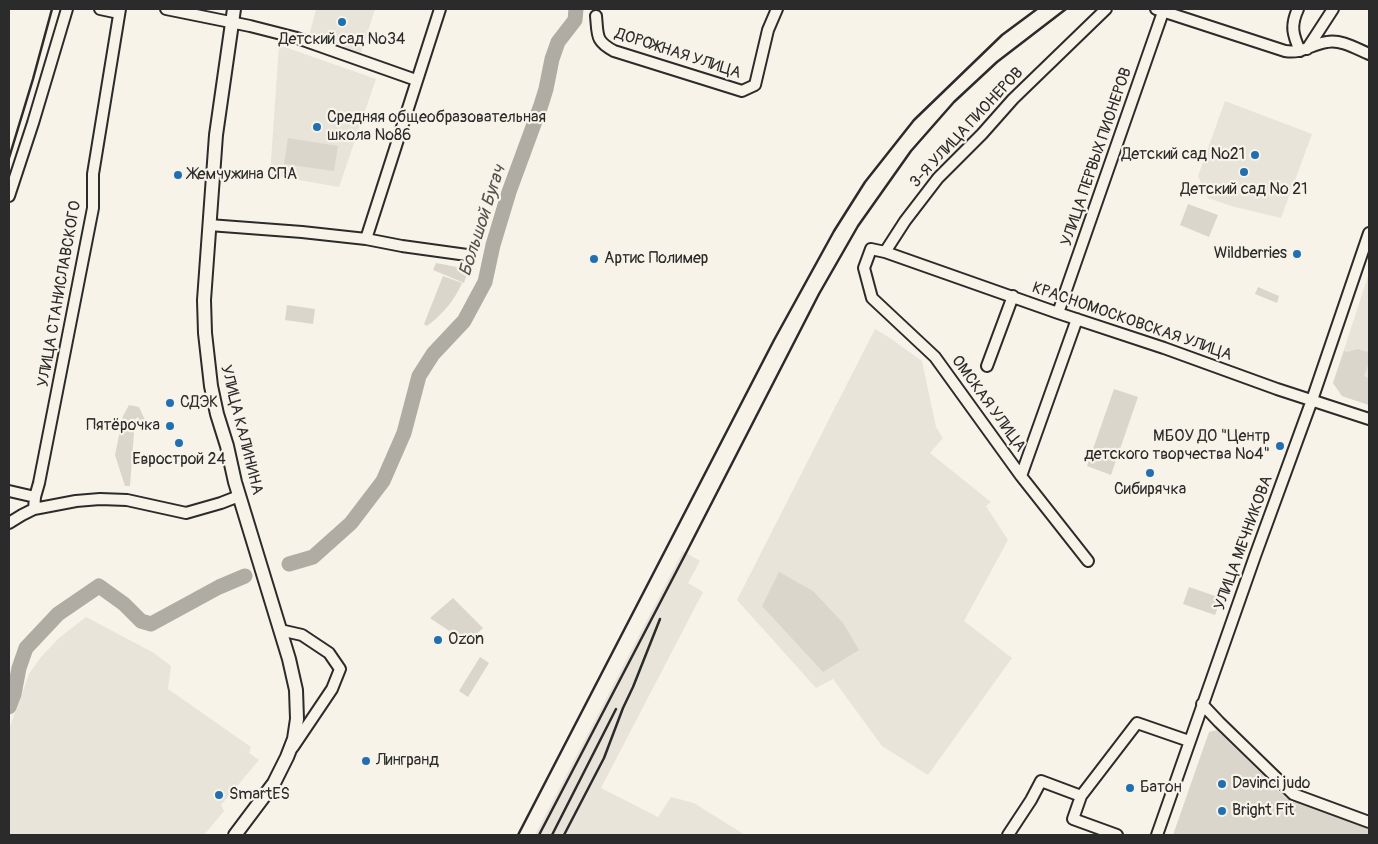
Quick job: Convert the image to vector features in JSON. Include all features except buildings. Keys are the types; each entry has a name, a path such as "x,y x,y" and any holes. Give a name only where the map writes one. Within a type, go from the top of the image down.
{"main road":[{"name":"УЛИЦА КАЛИНИНА","path":"234,9 216,135 209,225 204,300 208,366 217,414 296,690 295,732 287,757 274,783 235,835"}],"street":[{"path":"9,196 33,123 66,9"},
{"path":"100,9 119,11"},
{"path":"166,9 297,38 416,80"},
{"path":"366,240 440,9"},
{"name":"ДОРОЖНАЯ УЛИЦА","path":"596,16 599,38 603,45 614,51 742,91 754,85 768,30 777,9"},
{"name":"3-Я УЛИЦА ПИОНЕРОВ","path":"885,252 905,221 938,178 982,134 1013,99 1106,9"},
{"path":"1298,9 1294,17 1293,33 1304,50"},
{"path":"1304,50 1333,9"},
{"path":"1160,10 1285,51 1304,50 1328,41 1341,42 1369,54"},
{"name":"УЛИЦА ПЕРВЫХ ПИОНЕРОВ","path":"1058,313 1160,10"},
{"name":"УЛИЦА СТАНИСЛАВСКОГО","path":"34,509 93,208 93,174 119,11"},
{"path":"209,225 302,232 467,255"},
{"name":"УЛИЦА МЕЧНИКОВА","path":"1157,835 1202,704 1312,400 1369,233"},
{"name":"ОМСКАЯ УЛИЦА","path":"885,252 871,249 864,268 872,298 934,357 1088,561"},
{"name":"КРАСНОМОСКОВСКАЯ УЛИЦА","path":"885,252 1164,348 1276,389 1369,419"},
{"path":"987,366 1013,296"},
{"path":"1022,476 1077,319"},
{"path":"9,491 35,497"},
{"path":"9,523 34,509 76,501 100,499 127,500 186,512 240,496"},
{"path":"280,630 302,635 329,652 340,669 332,689 287,757"},
{"path":"1202,704 1293,794 1369,822"},
{"path":"1117,835 1073,819 1081,796 1137,723 1189,741"},
{"path":"1008,835 1041,781 1081,796"}],"shaded area":[{"name":"Детский сад №34","path":"316,9 375,9 361,53 309,36"},
{"name":"Средняя общеобразовательная школа №86","path":"279,45 376,79 339,187 270,175"},
{"name":"Детский сад №21","path":"1225,101 1312,134 1281,218 1231,206 1208,198 1198,176"},
{"path":"288,138 338,146 334,171 284,164"},
{"path":"1188,204 1218,215 1209,237 1180,225"},
{"path":"436,263 468,271 464,283 433,270"},
{"path":"1369,273 1369,405 1342,396 1333,383"},
{"path":"443,276 462,283 447,307 427,326 424,324"},
{"path":"1258,287 1279,296 1277,303 1255,294"},
{"path":"287,305 315,309 313,324 285,320"},
{"path":"875,329 922,361 936,427 943,438 930,453 991,502 986,506 1008,540 964,621 1012,658 928,775 882,746 833,679 816,688 737,600"},
{"path":"1358,349 1368,352 1369,363 1364,376 1369,378 1369,405 1342,396 1333,383 1344,351"},
{"path":"1114,389 1138,397 1111,475 1087,466"},
{"path":"129,405 139,407 145,420 140,422 138,417 135,419 130,486 125,486 115,455 123,416"},
{"path":"683,551 700,561 688,583 703,592 601,788 658,817 671,797 694,803 745,835 535,835"},
{"path":"779,572 813,591 843,623 859,650 823,672 762,606"},
{"path":"1189,587 1221,598 1215,615 1183,604"},
{"path":"453,598 483,628 467,643 430,618"},
{"path":"86,617 154,653 171,666 168,689 251,747 249,753 259,760 221,805 224,811 204,835 9,835 9,729 29,674 41,657 59,638"},
{"path":"480,657 489,663 468,697 459,691"},
{"path":"1217,730 1286,798 1369,829 1369,835 1173,835 1209,732"}],"waterway":[{"name":"Большой Бугач","path":"289,564 313,557 351,523 383,481 404,433 419,376 433,354 464,321 485,282 493,245 509,192 541,105 552,59 558,42 575,20 576,9"},
{"path":"9,707 26,648 58,614 99,586 124,604 141,621 151,624 219,587 245,576"}],"railway":[{"path":"9,158 52,9"},
{"path":"518,835 774,340 834,231 865,182 914,120 1002,35 1037,9"},
{"path":"539,835 819,294 858,226 911,151 954,102 997,62 1066,9"},
{"path":"564,835 604,758 660,619"},
{"path":"552,835 616,709"}],"place":[{"name":"Детский сад №34","path":"342,22"},
{"name":"Средняя общеобразовательная школа №86","path":"317,127"},
{"name":"Детский сад №21","path":"1255,155"},
{"name":"Детский сад № 21","path":"1244,172"},
{"name":"Жемчужина СПА","path":"178,175"},
{"name":"Wildberries","path":"1297,254"},
{"name":"Артис Полимер","path":"594,259"},
{"name":"СДЭК","path":"170,403"},
{"name":"Пятёрочка","path":"170,426"},
{"name":"Еврострой 24","path":"179,443"},
{"name":"МБОУ ДО \"Центр детского творчества №4\"","path":"1280,446"},
{"name":"Сибирячка","path":"1150,473"},
{"name":"Ozon","path":"438,640"},
{"name":"Лингранд","path":"366,761"},
{"name":"Davinci judo","path":"1222,784"},
{"name":"Батон","path":"1130,788"},
{"name":"SmartES","path":"219,795"},
{"name":"Bright Fit","path":"1222,811"}]}
